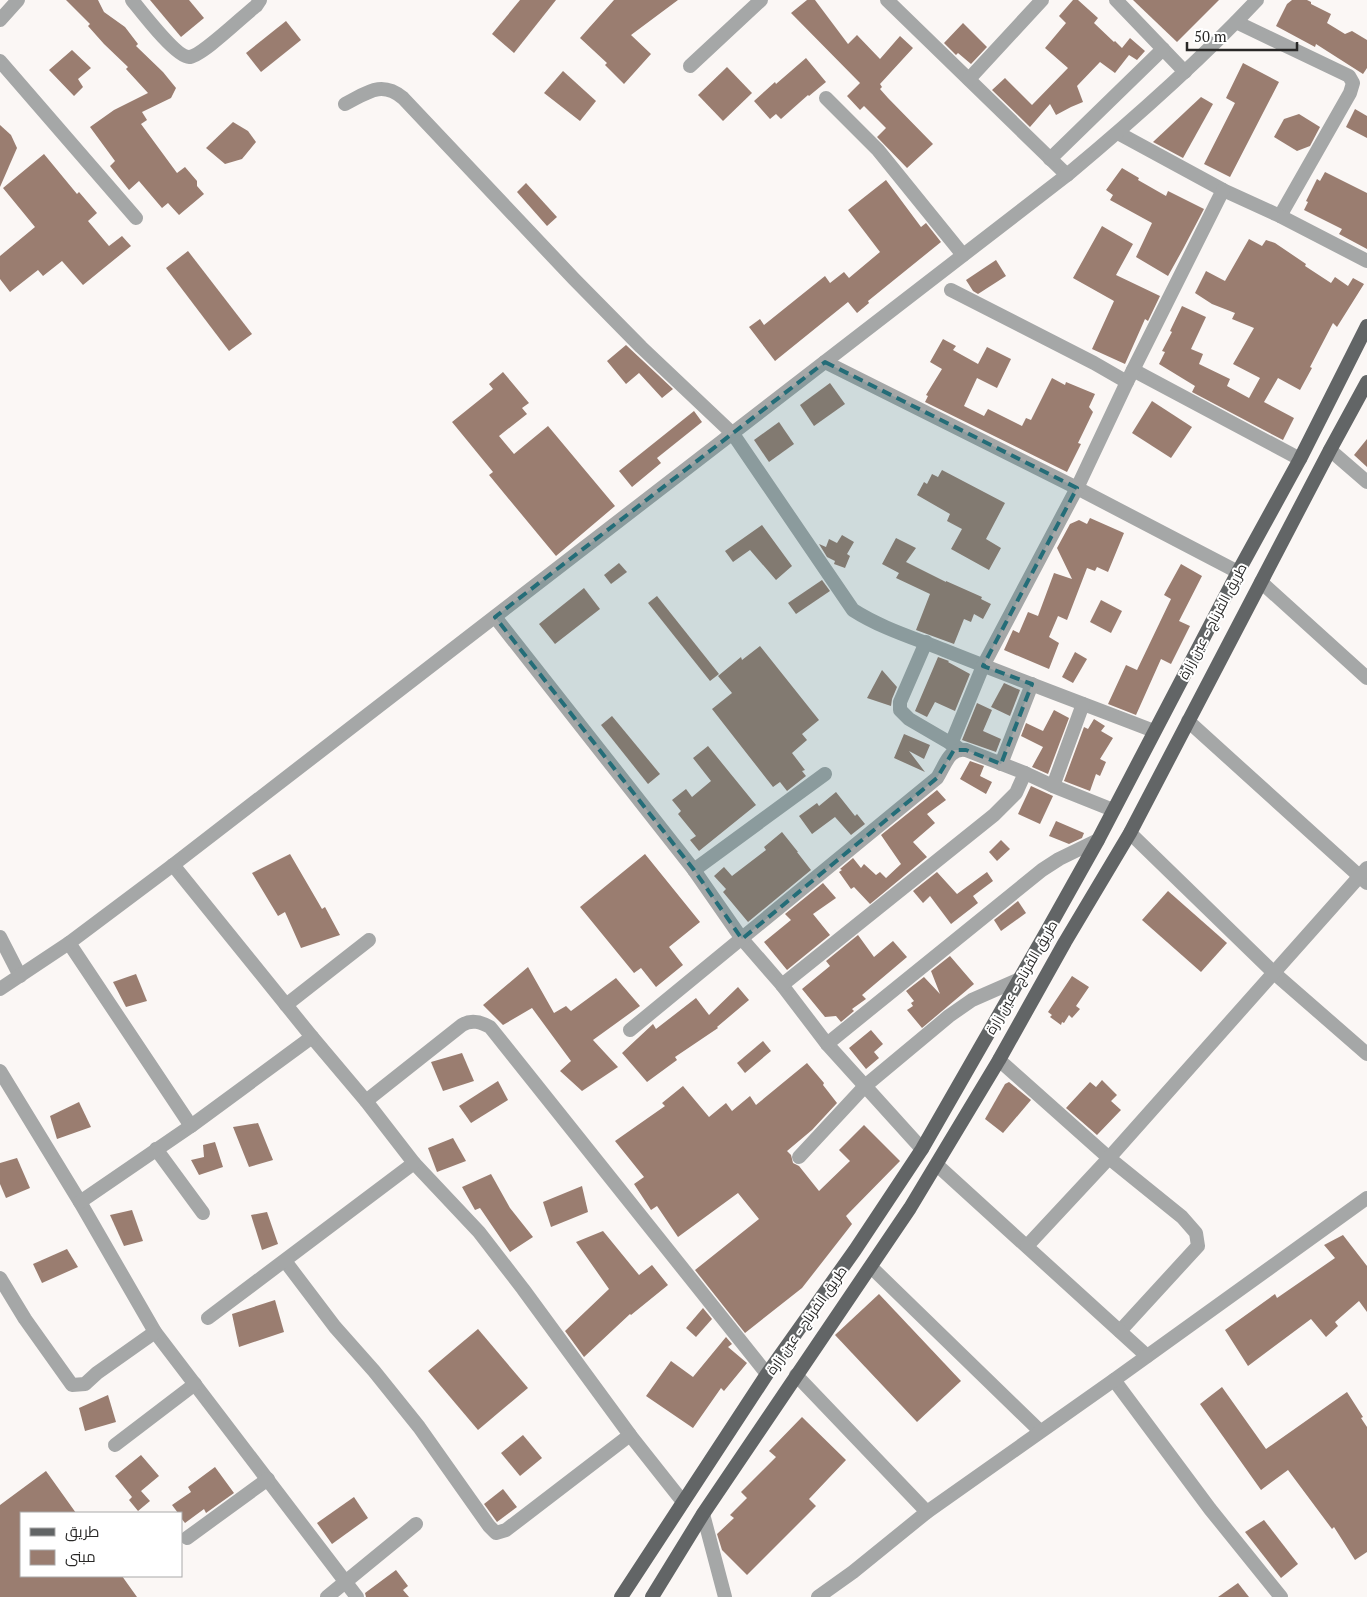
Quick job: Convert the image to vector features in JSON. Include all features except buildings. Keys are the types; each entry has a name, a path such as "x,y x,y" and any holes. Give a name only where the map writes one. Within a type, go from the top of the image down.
{"main road":[{"name":"طريق الفرناج - عين زارة","path":"621,1597 767,1374 855,1250 922,1149 1098,840 1238,572 1300,459 1367,326"},
{"name":"طريق الفرناج - عين زارة","path":"652,1597 703,1514 871,1267 937,1165 999,1060 1065,942 1130,833 1367,382"}],"street":[{"path":"0,20 18,0"},
{"path":"132,0 176,50 185,57 190,57 208,46 256,6 260,0"},
{"path":"690,66 761,0"},
{"path":"969,79 1042,0"},
{"path":"1116,0 1186,72"},
{"path":"0,989 69,942 173,865 1067,175 1118,133 1186,72 1257,0"},
{"path":"891,1 1067,175"},
{"path":"1236,22 1349,76 1354,83 1280,216"},
{"path":"1050,158 1163,49"},
{"path":"0,61 136,218"},
{"path":"345,104 375,89 385,88 403,98 574,279 733,434 854,610 872,620 983,666 1154,731"},
{"path":"826,98 878,150 963,255"},
{"path":"1118,133 1223,190 1280,216 1367,261"},
{"path":"630,1030 937,778 956,746 983,666 1078,488 1130,376 1223,190"},
{"path":"951,290 1094,363 1130,376 1300,459"},
{"path":"825,362 1078,488 1238,572"},
{"path":"1330,450 1367,482"},
{"path":"1261,582 1367,678"},
{"path":"495,617 694,870 742,939 782,985 827,1044 922,1149"},
{"path":"926,642 900,702 900,710 909,719 956,746 1025,772 1053,786 1113,810"},
{"path":"1002,764 1032,684"},
{"path":"1053,786 1083,704"},
{"path":"1027,1246 1109,1158 1273,972 1365,876 1188,721"},
{"path":"782,985 994,815 1016,793 1025,772"},
{"path":"694,870 825,774"},
{"path":"1130,833 1273,972 1367,1054"},
{"path":"827,1044 1042,870 1059,859 1098,840"},
{"path":"173,865 366,1101 414,1163 479,1232 630,1435 683,1502"},
{"path":"0,937 20,976"},
{"path":"286,1005 369,940"},
{"path":"69,942 192,1126"},
{"path":"799,1157 865,1086 949,1016 972,1000 1020,979"},
{"path":"366,1101 462,1024 474,1021 490,1027 767,1374"},
{"path":"80,1202 192,1126 312,1037"},
{"path":"999,1060 1109,1158 1182,1217 1196,1233 1198,1246 1120,1331"},
{"path":"0,1071 80,1202 155,1332 357,1597"},
{"path":"156,1149 203,1213"},
{"path":"208,1318 414,1163"},
{"path":"937,1165 1147,1356"},
{"path":"818,1597 853,1572 927,1512 1367,1198"},
{"path":"285,1261 335,1327 419,1426 489,1526 496,1533 506,1530 630,1435"},
{"path":"871,1267 1040,1431"},
{"path":"0,1278 25,1319 72,1384 85,1384 155,1332"},
{"path":"796,1375 927,1512"},
{"path":"1114,1380 1210,1509 1281,1597"},
{"path":"115,1445 195,1384"},
{"path":"187,1538 268,1479"},
{"path":"703,1514 725,1597"},
{"path":"326,1597 416,1524"}],"highlighted area":[{"path":"825,362 1077,488 983,666 1032,684 1001,764 966,750 954,750 937,778 742,939 694,870 495,617"}]}
